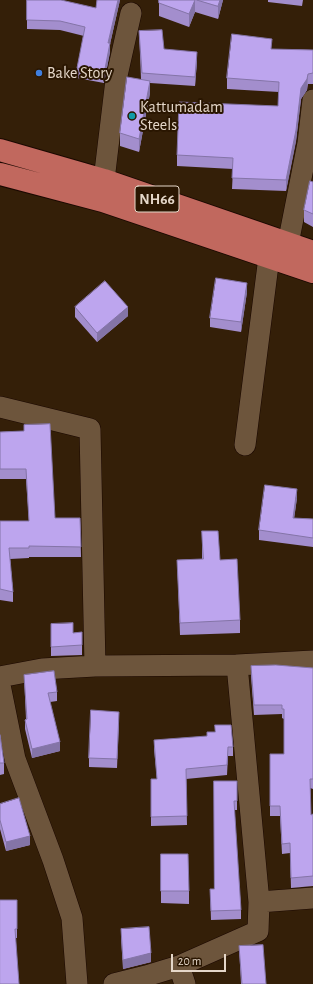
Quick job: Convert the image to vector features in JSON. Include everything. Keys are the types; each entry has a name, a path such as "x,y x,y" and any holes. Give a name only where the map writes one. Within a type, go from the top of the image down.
{"highway":[{"name":"NH66","path":"0,150 104,180 313,252"},
{"name":"NH66","path":"0,174 103,201 313,272"}],"street":[{"path":"104,180 116,80 131,13"},
{"path":"288,244 308,144 313,100"},
{"path":"245,445 269,257"},
{"path":"0,407 90,429 95,666"},
{"path":"0,677 42,669 95,666 237,665 313,661"},
{"path":"114,984 146,976 182,975 258,931 259,902 237,665"},
{"path":"0,685 15,759 53,860 72,918 77,984"},
{"path":"259,902 313,898"}],"building":[{"path":"27,0 61,0 96,8 97,0 118,0 108,43 110,43 104,74 77,68 85,27 60,21 27,20"},
{"path":"159,0 195,0 189,14 159,3"},
{"path":"197,0 220,0 218,6"},
{"path":"162,30 164,49 197,52 195,77 142,73 139,31"},
{"path":"232,34 272,39 271,49 313,50 313,73 308,74 307,79 301,88 296,130 286,180 232,178 233,158 177,155 179,102 278,106 279,82 227,78"},
{"name":"Kattumadam Steels","path":"127,77 150,81 139,139 120,133"},
{"path":"310,181 313,182 313,214 304,210"},
{"path":"216,278 247,283 241,322 210,318"},
{"path":"105,281 128,307 97,333 75,307"},
{"path":"50,424 55,518 80,518 81,547 29,546 29,548 9,548 13,592 0,589 0,521 29,521 26,469 0,469 0,432 24,431 24,425"},
{"path":"265,485 297,489 293,518 313,519 313,538 259,530"},
{"path":"202,531 218,531 220,560 237,559 240,620 180,623 177,560 203,559"},
{"path":"73,623 73,633 82,632 82,645 51,647 51,624"},
{"path":"276,665 313,668 313,779 310,779 311,815 313,814 313,876 291,878 290,843 282,844 280,806 270,806 270,754 284,754 284,709 282,709 282,705 254,705 251,666"},
{"path":"54,671 57,692 48,693 60,742 32,749 25,720 27,719 24,675"},
{"path":"91,710 119,712 117,759 89,758"},
{"path":"215,725 231,725 233,747 228,747 227,765 186,769 187,816 151,817 151,779 157,779 154,740 207,736 207,732 215,732"},
{"path":"0,735 4,763 0,763"},
{"path":"214,781 237,781 237,801 234,801 241,910 211,911 210,889 214,889"},
{"path":"19,798 30,836 6,842 0,820 0,804"},
{"path":"161,854 188,854 189,891 161,891"},
{"path":"0,900 17,900 17,929 15,929 19,984 0,984"},
{"path":"149,927 151,953 123,960 121,929"},
{"path":"263,945 266,984 242,984 239,946"}],"place":[{"name":"Bake Story","path":"39,73"},
{"name":"Kattumadam Steels","path":"132,116"}]}
